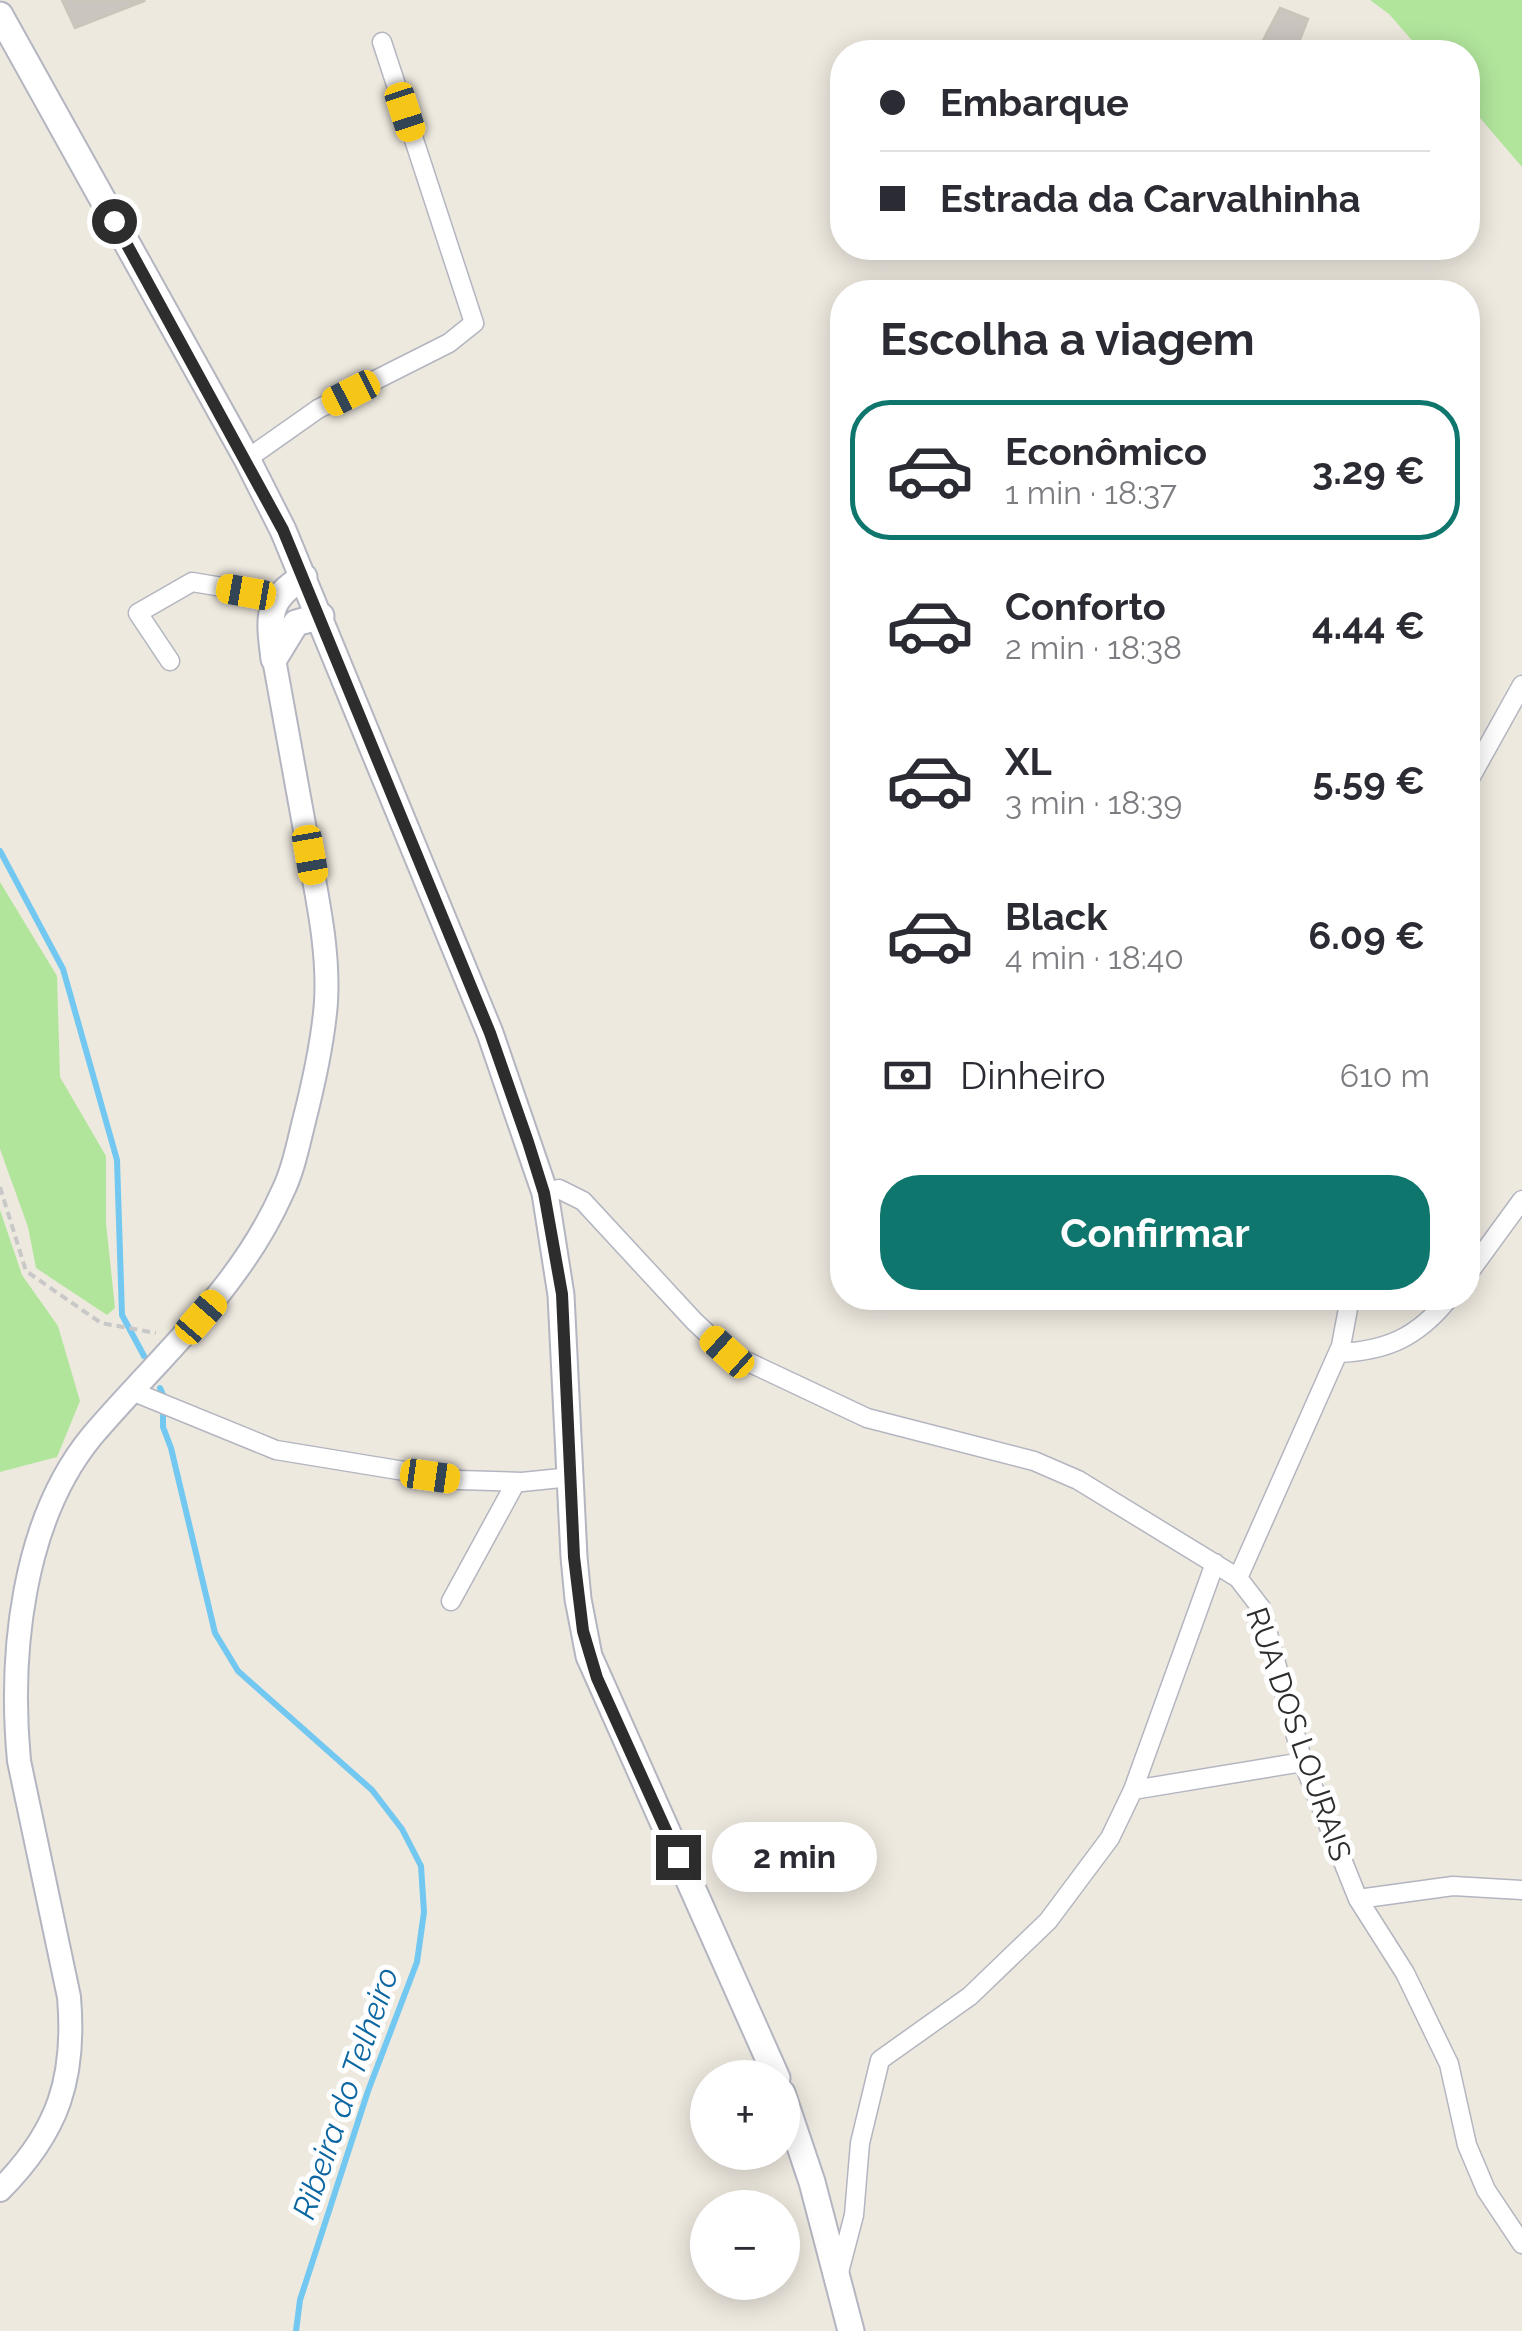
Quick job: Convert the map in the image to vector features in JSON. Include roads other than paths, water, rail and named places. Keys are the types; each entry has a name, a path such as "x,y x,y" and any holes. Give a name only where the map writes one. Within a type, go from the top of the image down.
{"main road":[{"path":"0,15 247,459 304,576 490,1033 544,1193 562,1294 578,1600 597,1678 770,2060"},
{"path":"274,659 271,620 275,600 281,590 304,576"},
{"path":"275,600 283,620 296,623 321,616"},
{"path":"274,659 296,623"},
{"path":"800,2146 852,2331"}],"street":[{"path":"247,459 318,409 449,343 474,323 382,42"},
{"path":"170,661 138,613 192,582 275,600"},
{"path":"0,2190 40,2145 58,2111 66,2087 72,2030 69,1998 18,1761 16,1687 21,1618 30,1568 60,1490 90,1438 183,1337 242,1264 284,1191 311,1094 326,1001 323,930 274,659"},
{"path":"1480,760 1522,684"},
{"name":"RUA DOS LOURAIS","path":"544,1193 559,1189 583,1201 694,1322 727,1352 867,1418 1034,1460 1078,1480 1238,1578 1260,1608 1303,1762 1358,1899 1405,1973 1450,2064 1468,2146 1486,2190 1522,2244"},
{"path":"1480,1258 1522,1200"},
{"path":"1238,1578 1338,1353 1347,1310"},
{"path":"1338,1353 1371,1352 1405,1339 1436,1310"},
{"path":"134,1392 276,1450 442,1477 516,1482 571,1477"},
{"path":"451,1601 516,1482"},
{"path":"838,2276 854,2215 860,2142 880,2060 970,1996 1048,1921 1110,1838 1133,1790 1215,1563"},
{"path":"1133,1790 1303,1762"},
{"path":"1358,1899 1453,1886 1522,1890"}],"waterway":[{"name":"Ribeira do Telheiro","path":"0,851 63,969 117,1160 122,1315 144,1356"},
{"name":"Ribeira do Telheiro","path":"160,1388 165,1399"},
{"name":"Ribeira do Telheiro","path":"163,1416 215,1633 238,1671 372,1790 402,1829 421,1866 424,1912 417,1962 368,2091 300,2300 296,2331"}]}
